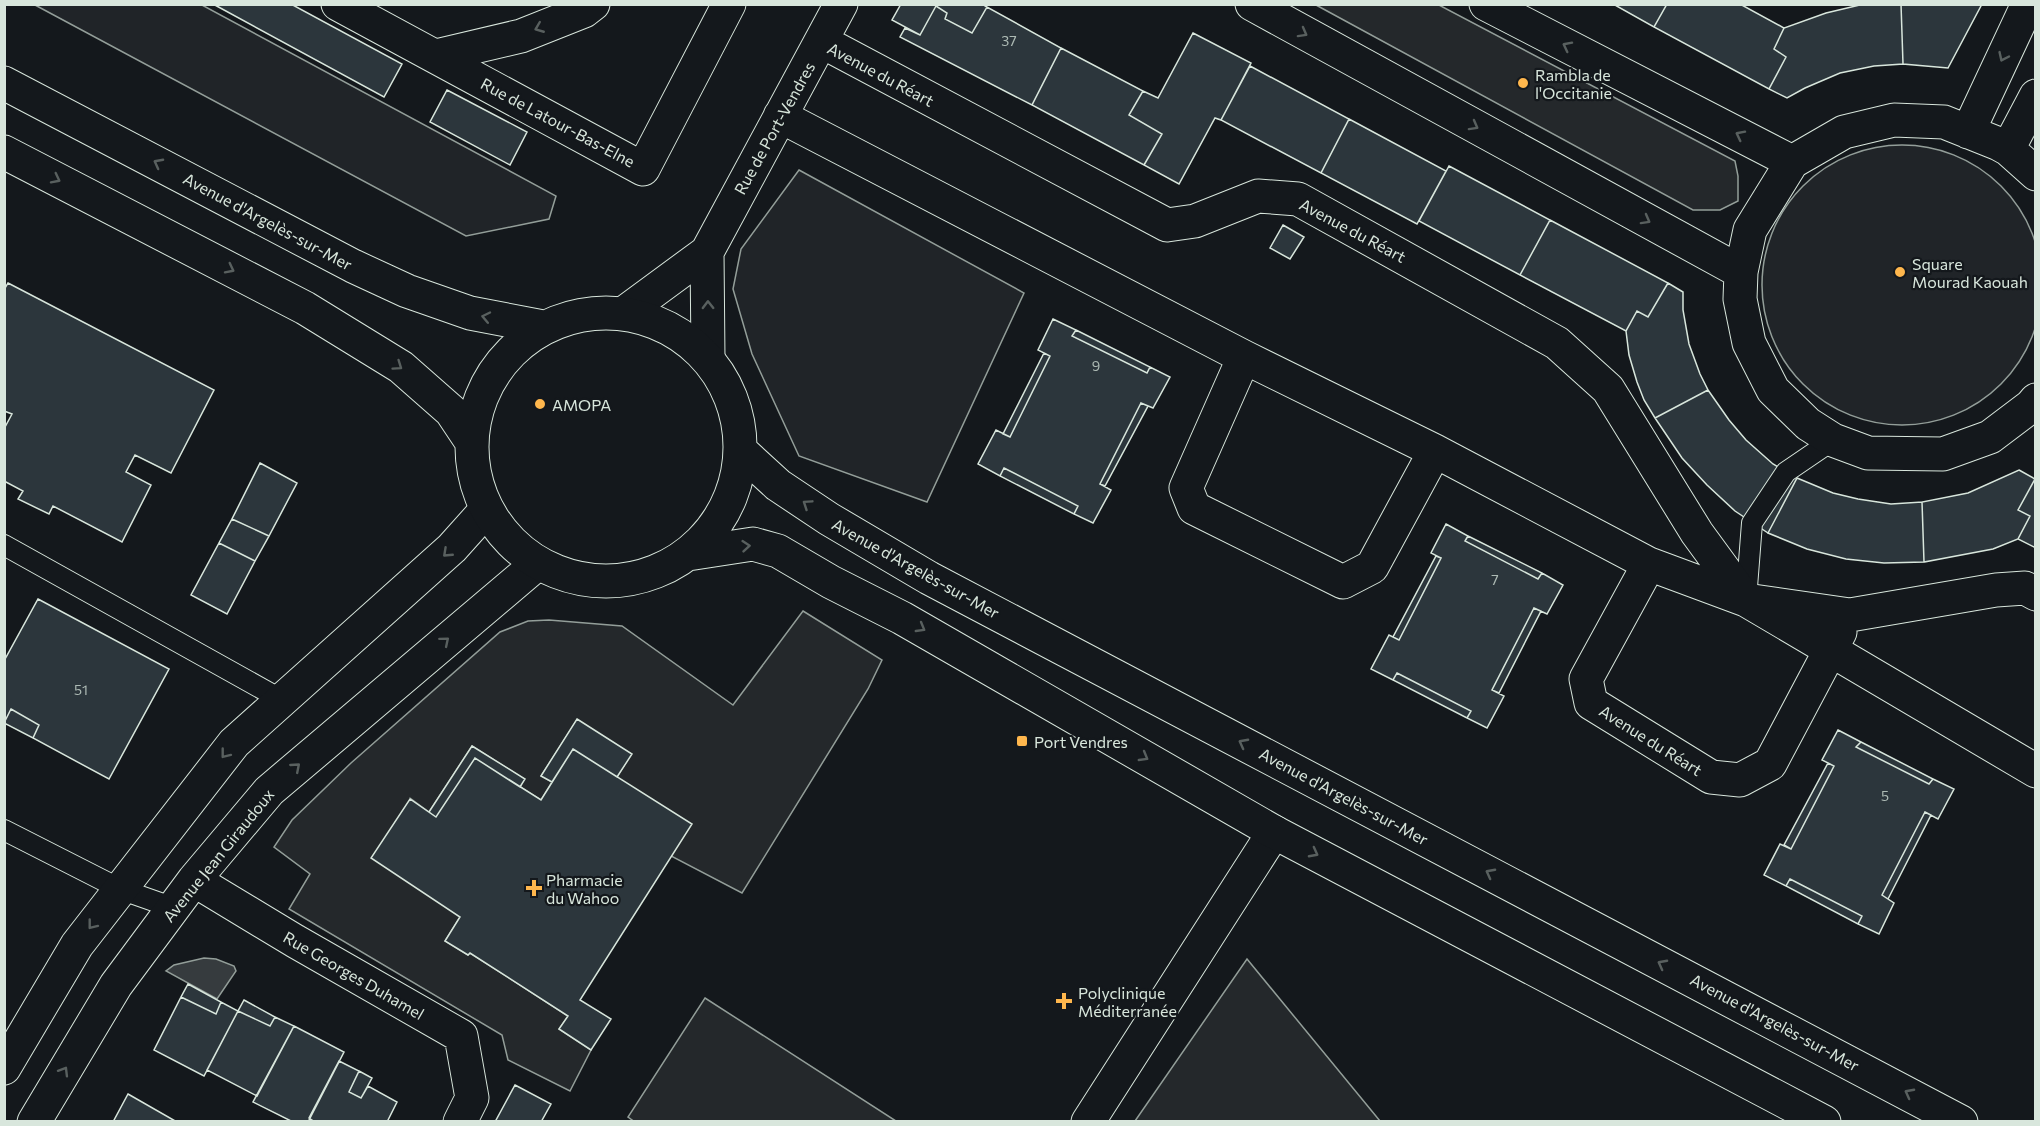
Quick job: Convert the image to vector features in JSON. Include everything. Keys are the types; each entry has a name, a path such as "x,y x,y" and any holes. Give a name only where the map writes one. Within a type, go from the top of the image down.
{"street":[{"name":"Rue de Latour-Bas-Elne","path":"338,4 644,169 729,4"},
{"path":"436,56 520,36 584,10 593,4"},
{"name":"Rue de Port-Vendres","path":"624,313 707,252 841,4"},
{"path":"1252,4 1741,272"},
{"path":"1486,4 1792,162"},
{"path":"1968,132 2028,4"},
{"name":"Avenue du Réart","path":"821,41 1167,225 1195,221 1258,196 1298,199 1557,343 1608,389 1697,533 1746,600 1850,615 1996,590 2025,588 2036,594"},
{"name":"Avenue d'Argelès-sur-Mer","path":"4,83 343,260 407,291 470,314 543,327"},
{"path":"2008,149 2036,96"},
{"name":"Avenue du Réart","path":"780,116 1244,357 1435,451 1649,564 1746,600 2036,771"},
{"path":"2034,405 1990,437 1942,454 1868,453 1833,440 1808,424 1773,390 1749,343 1740,299 1741,272 1750,230 1792,162 1844,132 1894,120 1944,122 2008,149 2036,174"},
{"path":"4,152 305,308 401,367 451,411 471,441"},
{"name":"Rue de Port-Vendres","path":"707,252 708,358"},
{"path":"624,313 656,321 684,336 708,358 727,386 738,418 741,450 734,490 716,525 688,554 649,576 611,582 573,578 537,564 508,540 486,510 474,476 471,441 477,406 492,375 515,347 543,327 583,314 624,313"},
{"path":"1244,357 1186,488 1194,508 1343,582 1371,567 1435,451"},
{"name":"Avenue d'Argelès-sur-Mer","path":"741,450 787,491 829,519 929,578 1961,1122"},
{"path":"4,1068 77,945 234,743 452,548 486,510"},
{"path":"688,554 753,544 778,551 831,582 903,618 1274,832 1824,1122"},
{"name":"Avenue Jean Giraudoux","path":"34,1122 116,985 194,880 269,791 537,564"},
{"name":"Avenue du Réart","path":"1649,564 1586,679 1591,703 1711,777 1740,780 1770,764 1850,615"},
{"path":"1088,1122 1274,832"},
{"name":"Rue Georges Duhamel","path":"194,880 461,1036 466,1110"}],"lane":[{"path":"1746,600 1752,522 1785,472 1833,440"},
{"path":"4,545 282,699"},
{"path":"4,830 120,889 174,908"}],"shaded area":[{"path":"35,5 202,5 556,196 549,219 466,236"},
{"name":"Rambla de l'Occitanie","path":"1316,5 1439,5 1735,161 1738,176 1738,201 1720,210 1693,210"},
{"name":"Square Mourad Kaouah","path":"1902,145 1929,148 1956,156 1980,169 2001,186 2018,207 2031,231 2039,258 2042,285 2039,312 2031,339 2018,363 2001,384 1980,401 1956,414 1929,422 1902,425 1875,422 1848,414 1824,401 1803,384 1786,363 1773,339 1765,312 1762,285 1765,258 1773,231 1786,207 1803,186 1824,169 1848,156 1875,148"},
{"path":"799,170 1024,293 927,502 799,456 752,354 733,289 741,249"},
{"path":"803,611 882,660 868,689 742,893 671,856 617,777 631,754 577,720 541,776 552,782 541,800 520,787 524,779 472,746 429,812 411,799 460,917 445,941 468,955 470,953 568,1016 559,1029 591,1050 570,1091 508,1060 502,1035 289,909 310,874 274,847 292,820 351,763 500,632 528,621 549,620 622,626 733,705"},
{"path":"204,958 216,959 234,966 236,971 217,999 166,971 174,965"},
{"path":"1247,959 1380,1121 1135,1121"},
{"path":"705,998 896,1121 635,1122 628,1117"}],"building":[{"path":"213,4 291,4 402,64 384,97"},
{"path":"901,4 982,4 987,7 972,33 945,19 947,13 936,6 920,35 892,20"},
{"path":"1613,4 1667,4 1654,27"},
{"path":"1667,4 1740,4 1784,28 1774,49 1786,57 1769,89 1654,27"},
{"path":"1864,4 1901,4 1903,64 1874,66 1840,73 1787,98 1769,89 1786,57 1774,49 1784,28 1826,13"},
{"path":"1901,4 1982,4 1948,68 1903,64"},
{"path":"936,6 947,13 945,19 972,33 987,7 1061,48 1032,105 900,37 905,28 920,35"},
{"path":"1193,33 1251,63 1221,120 1215,118 1179,184 1144,165 1162,134 1129,115 1143,91 1158,98"},
{"path":"1061,48 1143,91 1129,115 1162,134 1144,165 1032,105"},
{"path":"1250,66 1349,119 1321,173 1221,120"},
{"path":"447,90 527,132 510,165 430,122"},
{"path":"1349,119 1446,171 1417,224 1321,173"},
{"path":"1449,166 1550,220 1520,275 1419,221"},
{"path":"1550,220 1668,283 1648,317 1637,311 1626,331 1520,275"},
{"path":"1283,225 1304,237 1290,259 1270,248"},
{"path":"8,283 214,390 171,473 135,455 126,472 151,485 122,542 53,506 49,514 18,499 23,491 4,481 4,429 12,414 4,411 4,290"},
{"path":"1668,283 1683,292 1683,310 1689,344 1708,390 1655,418 1637,382 1629,355 1626,331 1637,311 1648,317"},
{"path":"1053,319 1076,330 1072,336 1147,373 1150,367 1170,377 1153,408 1141,403 1100,484 1111,490 1093,523 1074,514 1078,506 1004,468 1000,476 978,464 996,430 1010,437 1050,356 1038,350"},
{"path":"1076,330 1150,367 1147,373 1072,336"},
{"path":"1044,353 1050,356 1010,437 1003,434"},
{"path":"1708,390 1746,440 1773,464 1797,478 1768,533 1735,511 1707,485 1682,458 1655,418"},
{"path":"1141,403 1148,406 1105,486 1100,484"},
{"path":"260,463 297,483 269,536 232,519"},
{"path":"1004,468 1078,506 1074,514 1000,476"},
{"path":"2019,470 2035,479 2018,510 2030,516 2018,539 1993,549 1924,562 1922,502 1968,493"},
{"path":"1797,478 1833,493 1858,499 1891,504 1922,502 1924,562 1884,563 1846,559 1807,549 1768,533"},
{"path":"2035,479 2036,548 2018,539 2030,516 2018,510"},
{"path":"232,519 269,536 255,561 219,543"},
{"path":"1446,524 1468,536 1465,541 1538,579 1542,573 1563,585 1547,614 1534,608 1492,690 1504,696 1487,728 1467,718 1471,711 1397,673 1393,680 1371,669 1389,635 1399,640 1441,558 1431,553"},
{"path":"1468,536 1542,573 1538,579 1465,541"},
{"path":"219,543 255,561 227,614 191,595"},
{"path":"1436,556 1441,558 1399,640 1393,637"},
{"path":"38,599 169,669 109,779 33,738 39,725 11,709 4,723 4,661"},
{"path":"1534,608 1541,611 1499,693 1492,690"},
{"path":"1397,673 1471,711 1467,718 1393,680"},
{"path":"11,709 39,725 33,738 4,723"},
{"path":"577,719 632,754 617,777 573,749 552,782 541,776"},
{"path":"1838,730 1861,742 1856,747 1929,784 1933,779 1954,789 1938,819 1925,812 1882,895 1894,903 1879,934 1858,924 1862,916 1790,879 1786,886 1764,875 1780,844 1791,849 1834,766 1822,760"},
{"path":"1861,742 1933,779 1929,784 1856,747"},
{"path":"472,746 525,779 520,787 475,758 436,817 429,812"},
{"name":"Pharmacie du Wahoo","path":"573,749 692,824 580,1000 611,1019 591,1050 559,1029 568,1016 470,953 468,955 445,941 460,917 371,858 410,799 436,817 475,758 541,800"},
{"path":"1828,763 1834,766 1791,849 1784,845"},
{"path":"1925,812 1931,815 1888,899 1882,895"},
{"path":"1790,879 1862,916 1858,924 1786,886"},
{"path":"188,984 221,1002 216,1014 181,997"},
{"path":"181,997 216,1014 221,1002 238,1011 204,1076 154,1050"},
{"path":"244,1000 275,1017 270,1026 238,1011"},
{"path":"238,1011 270,1026 275,1017 294,1026 257,1096 207,1070"},
{"path":"294,1026 344,1052 308,1122 293,1122 253,1102"},
{"path":"339,1061 359,1071 349,1092 361,1098 368,1086 397,1102 387,1122 315,1122 309,1118"},
{"path":"359,1071 372,1078 361,1098 349,1092"},
{"path":"515,1085 551,1104 541,1122 495,1122"},
{"path":"128,1094 177,1122 113,1122"}],"place":[{"name":"Rambla de l'Occitanie","path":"1523,83"},
{"name":"Square Mourad Kaouah","path":"1900,272"},
{"name":"AMOPA","path":"540,404"},
{"name":"Port Vendres","path":"1022,741"},
{"name":"Pharmacie du Wahoo","path":"534,888"},
{"name":"Polyclinique Méditerranée","path":"1064,1001"}]}
